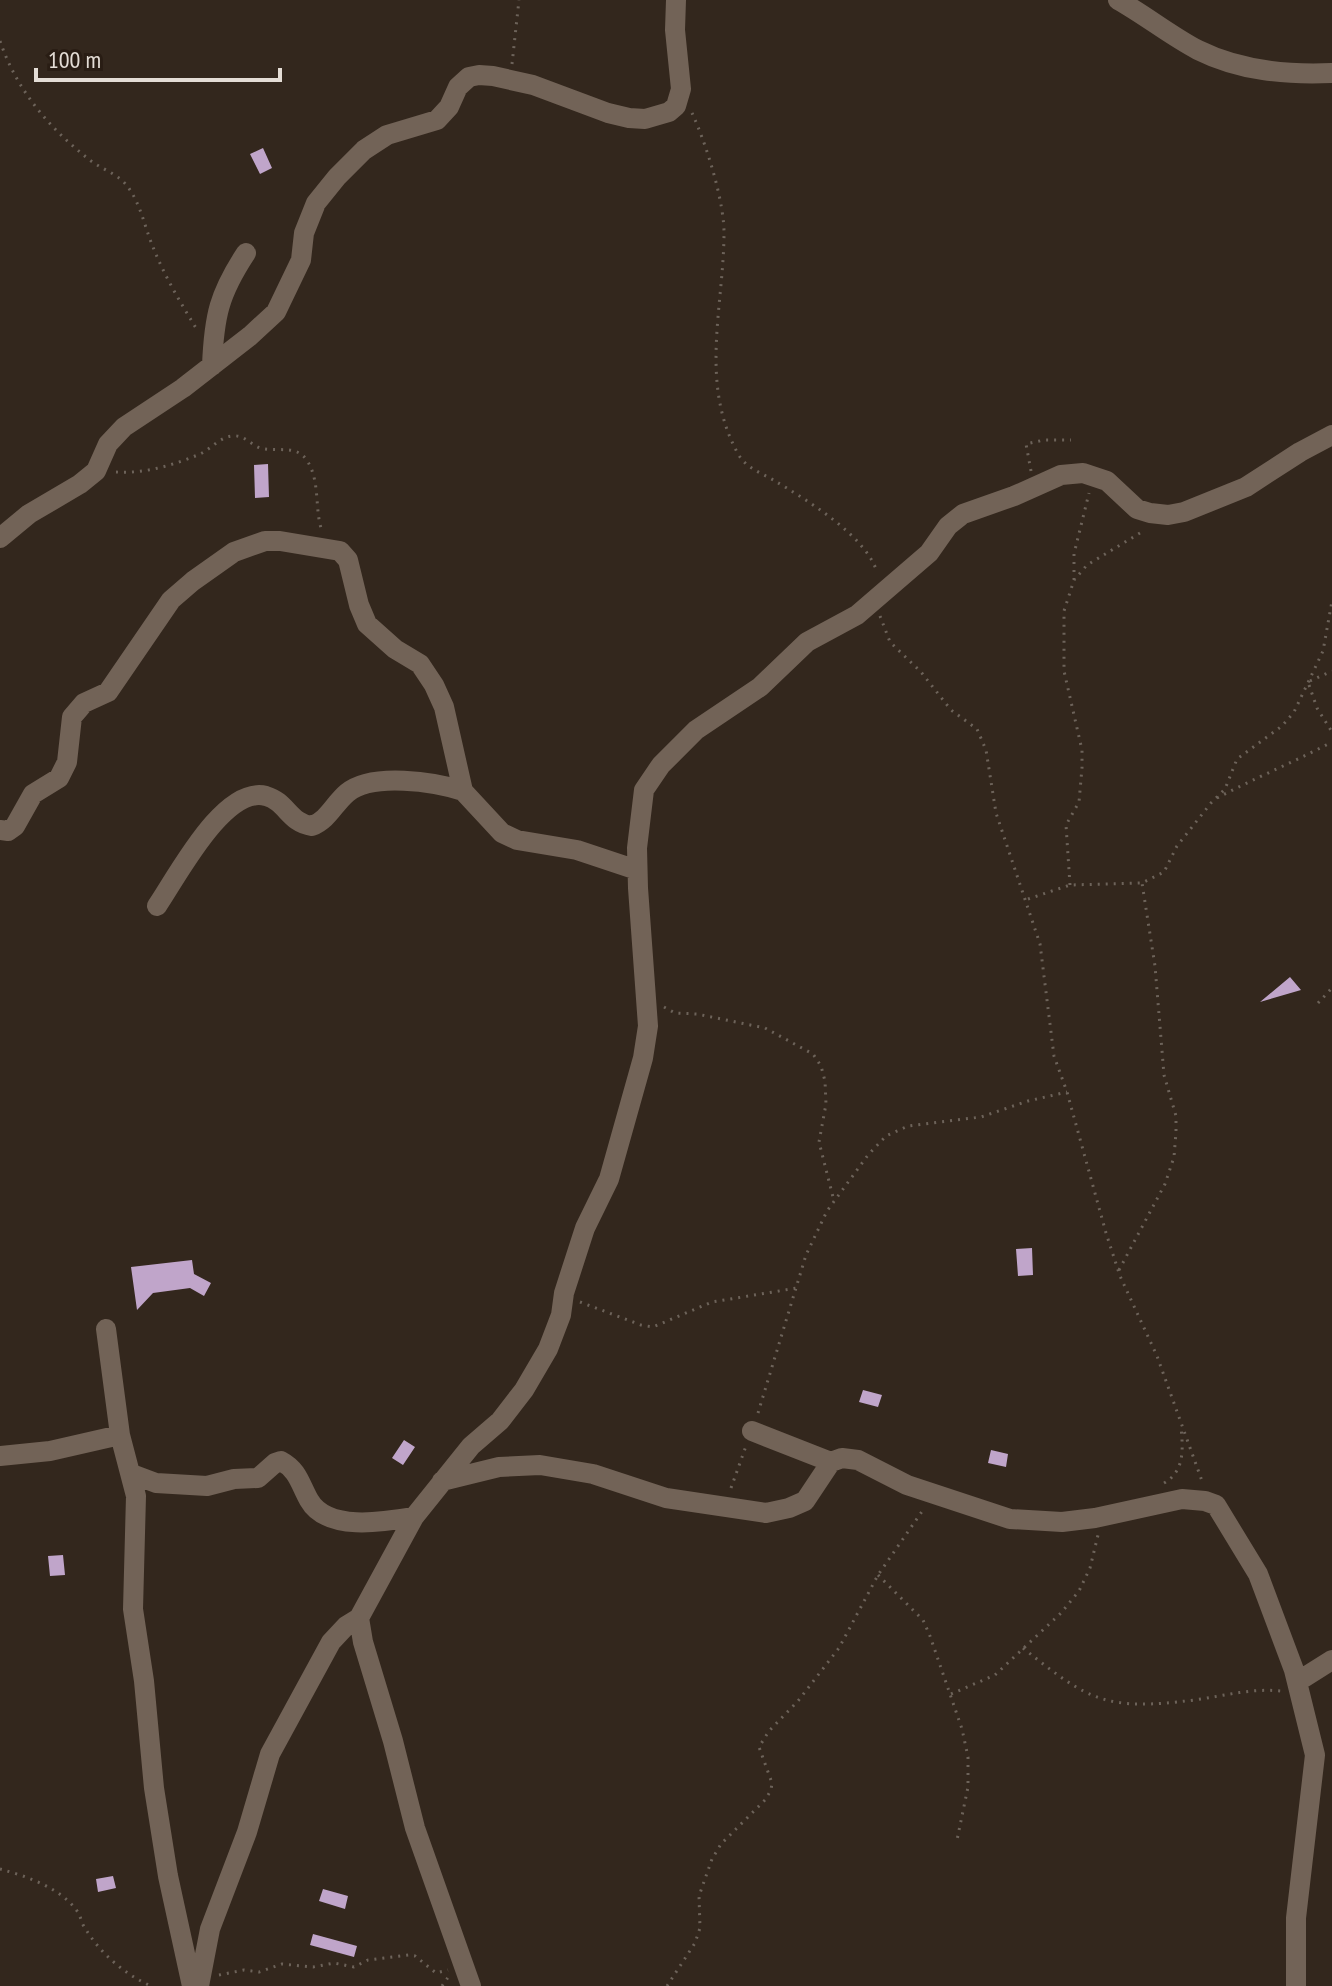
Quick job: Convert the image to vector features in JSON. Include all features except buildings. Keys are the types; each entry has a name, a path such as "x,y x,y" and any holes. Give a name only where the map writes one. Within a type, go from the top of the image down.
{"street":[{"path":"0,538 29,514 96,471 108,444 124,427 212,360 250,336 276,312 301,260 304,233 316,203 364,150 387,135 437,120 449,107 458,87 469,77 479,75 533,85 608,113 645,119 669,112 676,106 681,89 675,30 676,0"},
{"path":"1118,0 1198,50 1252,70 1332,73"},
{"path":"212,360 219,303 246,253"},
{"path":"197,1984 210,1929 247,1832 270,1754 331,1642 359,1618 414,1517 471,1446 500,1421 524,1390 548,1349 561,1315 564,1293 585,1228 609,1179 643,1058 648,1026 639,923 637,848 644,790 661,765 696,730 760,687 807,642 857,615 929,553 955,518 1061,475 1083,473 1095,475 1118,489 1137,509 1168,515 1212,502 1246,487 1332,435"},
{"path":"0,830 8,831 15,826 33,794 59,778 67,762 69,726 77,709 108,692 164,610 193,581 234,552 265,541 340,551 348,560 367,624 420,664 434,685 444,707 463,791"},
{"path":"157,906 210,827 243,799 258,795 268,797 279,803 294,820 312,826 322,822 348,792 364,784 441,784 463,791 502,833 517,840 577,850 637,870"},
{"path":"106,1329 120,1435 132,1474 136,1507 133,1609 144,1681 154,1788 165,1860 197,1984"},
{"path":"752,1431 831,1462"},
{"path":"0,1456 50,1451 120,1435"},
{"path":"442,1481 499,1467 540,1465 593,1474 666,1498 766,1513 805,1501 831,1462 842,1458 858,1460 907,1485 1010,1519 1062,1522 1182,1499 1216,1505 1258,1574 1299,1687 1315,1755 1296,1918 1296,1986"},
{"path":"132,1474 156,1483 207,1486 234,1479 258,1478 281,1461 294,1470 310,1504 338,1520 364,1523 414,1517"},
{"path":"359,1618 415,1828 471,1986"},
{"path":"1299,1687 1332,1660"}],"path":[{"path":"507,79 512,64 519,0"},
{"path":"0,41 8,66 51,126 97,165 122,178 131,191 159,263 212,360"},
{"path":"681,89 711,167 725,232 714,360 730,437 741,459 754,470 813,506 866,550 874,561 883,627 890,642 921,672 951,710 977,729 986,750 996,813 1040,944 1054,1056 1119,1272 1157,1356 1201,1476 1205,1501"},
{"path":"96,471 127,473 157,468 203,453 229,436 241,436 263,449 293,450 304,457 309,466 316,488 320,524 326,537 340,551"},
{"path":"1037,486 1027,461 1026,444 1071,440"},
{"path":"1070,885 1066,825 1079,802 1082,750 1064,671 1064,611 1074,580 1077,532 1095,475"},
{"path":"1074,580 1087,565 1168,515"},
{"path":"1027,899 1070,885 1142,883 1164,872 1177,846 1225,789 1237,759 1282,726 1294,712 1323,651 1332,601"},
{"path":"1309,682 1332,671"},
{"path":"1309,682 1317,708 1332,732"},
{"path":"1214,799 1332,742"},
{"path":"1119,1272 1165,1184 1174,1157 1176,1132 1176,1116 1166,1088 1155,966 1142,883"},
{"path":"1318,1003 1332,988"},
{"path":"647,993 675,1013 697,1014 765,1028 813,1054 821,1066 825,1081 826,1104 819,1142 834,1201"},
{"path":"725,1507 752,1431 806,1255 834,1201 886,1136 908,1126 981,1117 1067,1092"},
{"path":"564,1293 583,1303 653,1327 712,1302 797,1288"},
{"path":"1156,1488 1173,1478 1181,1464 1181,1423"},
{"path":"667,1986 695,1943 700,1928 699,1896 712,1859 721,1844 771,1790 772,1783 759,1747 839,1648 878,1575 935,1494"},
{"path":"951,1694 995,1675 1079,1591 1090,1568 1098,1534 1094,1527 1081,1519"},
{"path":"878,1575 923,1620 951,1694 968,1757 968,1787 957,1840"},
{"path":"1023,1648 1080,1691 1118,1704 1195,1700 1240,1690 1299,1687"},
{"path":"0,1869 55,1892 77,1911 85,1930 103,1952 134,1979 151,1986"},
{"path":"197,1984 244,1970 259,1972 282,1964 313,1967 334,1963 354,1967 368,1960 409,1955 415,1956 436,1973 463,1965"}]}
